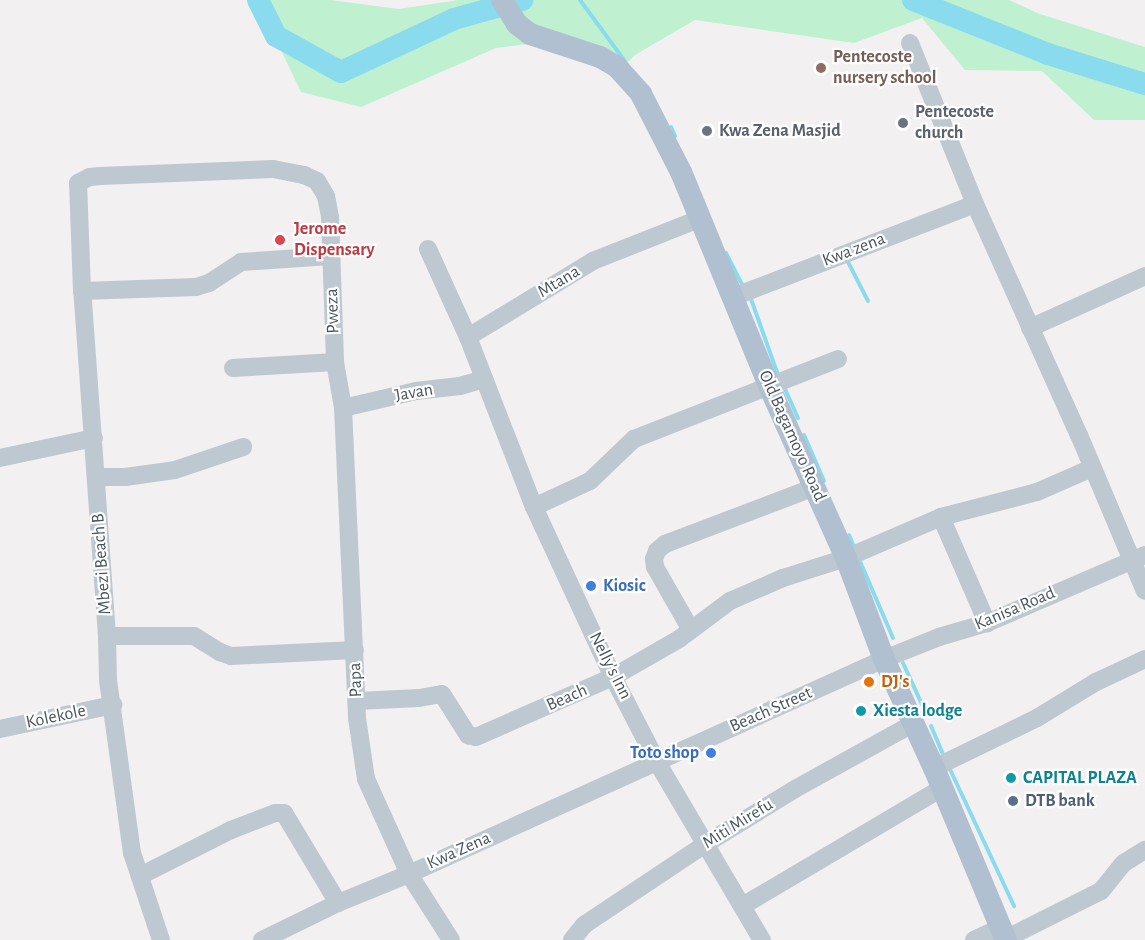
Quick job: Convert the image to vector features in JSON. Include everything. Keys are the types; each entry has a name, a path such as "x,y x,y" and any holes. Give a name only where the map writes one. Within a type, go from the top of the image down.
{"main road":[{"name":"Old Bagamoyo Road","path":"502,0 517,24 530,34 600,57 617,67 641,94 681,172 769,386 846,558 884,659 938,778 1004,935"}],"street":[{"path":"910,43 975,204 1092,468 1138,558 1145,591"},
{"name":"Pweza","path":"78,183 90,177 100,176 273,169 304,174 317,181 326,196 335,362 343,408 351,608 355,650"},
{"name":"Mbezi Beach B","path":"78,183 82,291 94,438 108,680 113,705 124,811 132,853 160,940"},
{"name":"Kwa zena","path":"733,297 975,204"},
{"name":"Mtana","path":"468,337 593,261 699,219"},
{"path":"428,249 468,337 484,379"},
{"path":"82,291 196,287 209,283 241,262 331,256"},
{"path":"1030,328 1143,282"},
{"path":"534,507 590,481 634,439 838,359"},
{"path":"233,368 335,362"},
{"name":"Javan","path":"343,408 416,391 460,386 484,379"},
{"name":"Nelly's Inn","path":"484,379 534,507 613,677 657,762 707,843 762,940"},
{"path":"0,458 94,438"},
{"path":"96,477 135,477 175,471 243,447"},
{"name":"Beach","path":"357,701 419,698 442,694 468,735 476,737 613,677 691,630 730,602 783,578 846,558 941,517 1037,492 1092,468"},
{"path":"691,630 655,567 654,559 657,551 665,544 814,487"},
{"path":"941,517 987,623"},
{"name":"Kanisa Road","path":"884,659 987,623 1138,558"},
{"name":"Papa","path":"107,636 194,636 231,656 355,650 357,701 366,779 409,874 451,940"},
{"name":"Beach Street","path":"657,762 884,659"},
{"path":"744,906 938,778 1096,682 1145,659"},
{"name":"Kolekole","path":"0,729 113,705"},
{"name":"Miti Mirefu","path":"572,940 584,925 707,843 795,789 914,723"},
{"name":"Kwa Zena","path":"262,940 338,903 409,874 657,762"},
{"path":"140,876 231,830 275,813 284,813 338,903"},
{"path":"974,940 1004,935 1101,891 1124,863 1145,850"}],"green space":[{"path":"257,0 331,0 399,9 458,0 1009,0 1040,14 1145,47 1145,120 1094,120 1042,71 965,70 922,18 854,43 695,20 635,55 621,69 550,41 496,48 361,107 301,92"}],"waterway":[{"path":"258,0 276,36 341,72 454,19 522,0"},
{"path":"580,0 624,60"},
{"path":"913,0 1048,54 1145,84"},
{"path":"671,127 675,136"},
{"path":"726,253 742,284"},
{"path":"847,260 868,301"},
{"path":"751,299 778,375"},
{"path":"785,389 798,418"},
{"path":"804,435 824,481"},
{"path":"849,535 855,549"},
{"path":"859,559 893,638"},
{"path":"903,663 925,711"},
{"path":"931,726 944,756"},
{"path":"948,765 1014,906"}],"place":[{"name":"Pentecoste nursery school","path":"821,68"},
{"name":"Pentecoste church","path":"903,123"},
{"name":"Kwa Zena Masjid","path":"707,131"},
{"name":"Jerome Dispensary","path":"280,240"},
{"name":"Kiosic","path":"591,586"},
{"name":"DJ's","path":"869,682"},
{"name":"Xiesta lodge","path":"861,711"},
{"name":"Toto shop","path":"711,753"},
{"name":"CAPITAL PLAZA","path":"1011,778"},
{"name":"DTB bank","path":"1013,801"}]}
